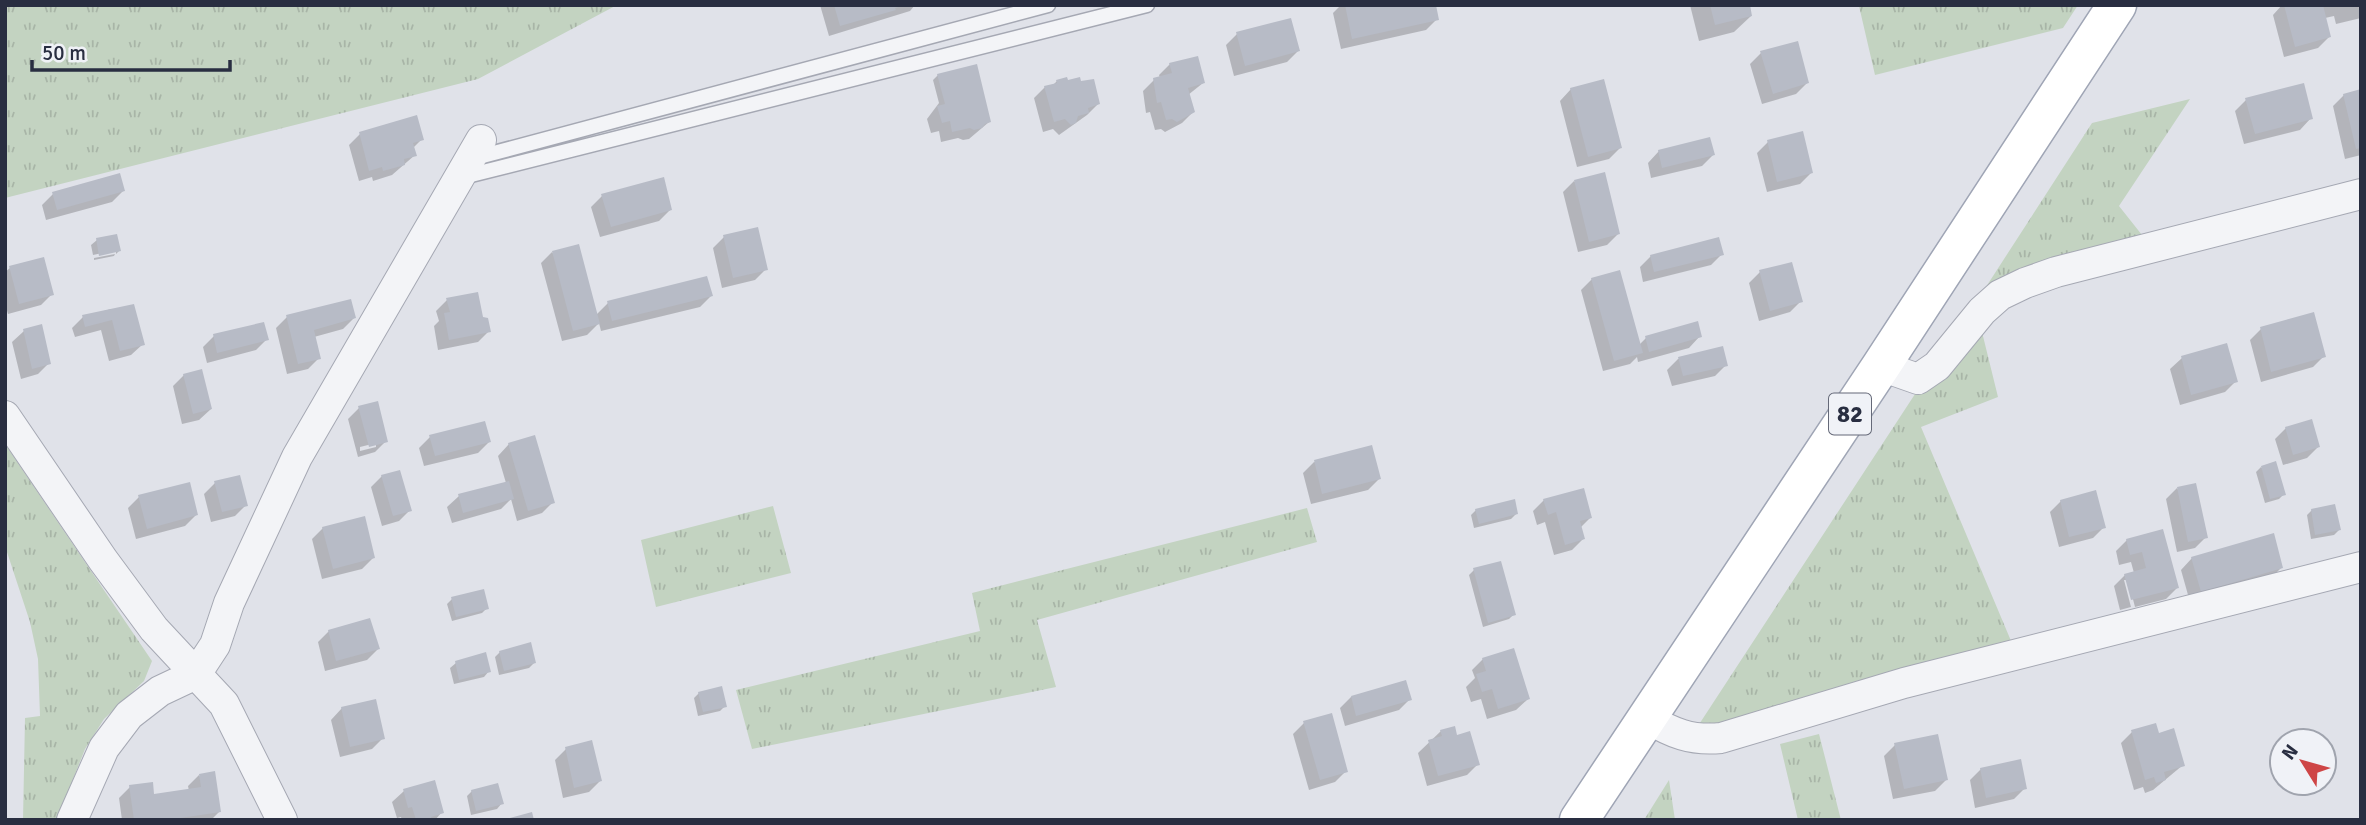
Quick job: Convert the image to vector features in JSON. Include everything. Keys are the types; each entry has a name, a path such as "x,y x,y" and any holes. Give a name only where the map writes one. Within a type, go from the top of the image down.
{"main road":[{"name":"82","path":"1579,820 2117,5"}],"street":[{"path":"72,820 104,748 129,715 160,691 196,674 215,645 229,603 298,457 470,159"},
{"path":"1881,366 1918,379 1937,366 1982,311 2000,295 2025,283 2056,272 2361,194"},
{"path":"5,416 103,560 154,629 224,704 282,820"},
{"path":"1647,718 1685,737 1704,740 1720,738 1904,682 2361,567"}],"lane":[{"path":"470,159 1048,5"},
{"path":"470,159 1147,5"}],"green space":[{"path":"5,5 617,5 478,79 5,198"},
{"path":"2078,5 2063,28 1875,75 1859,6"},
{"path":"2190,99 2119,206 2142,235 1973,307 2092,123"},
{"path":"1981,328 1998,397 1921,427 2014,648 1696,729 1917,391"},
{"path":"5,444 152,661 144,681 104,719 85,749 57,820 23,820 25,718 40,716 38,659 30,622 5,546"},
{"path":"773,506 791,573 656,607 641,540"},
{"path":"1307,508 1317,542 1037,620 1056,687 752,749 736,690 980,631 972,593"},
{"path":"1819,734 1841,820 1798,820 1780,744"},
{"path":"1669,780 1675,820 1644,820"}],"building":[{"path":"834,5 902,5 902,6 840,26"},
{"path":"1345,5 1436,5 1439,20 1352,39"},
{"path":"1710,5 1750,5 1752,16 1715,25"},
{"path":"2284,5 2323,5 2331,37 2295,47"},
{"path":"1291,18 1300,51 1245,66 1236,32"},
{"path":"1798,41 1809,83 1773,94 1760,51"},
{"path":"1198,56 1205,83 1188,88 1195,112 1177,122 1166,120 1161,102 1157,103 1153,78 1172,73 1169,63"},
{"path":"977,64 991,122 982,128 952,132 950,121 942,123 937,106 945,104 937,74"},
{"path":"1067,77 1068,80 1080,77 1081,81 1094,79 1100,104 1088,108 1089,113 1078,116 1076,123 1071,125 1065,119 1054,122 1044,86"},
{"path":"1604,79 1622,148 1588,157 1570,88"},
{"path":"2304,83 2313,119 2255,134 2245,98"},
{"path":"2361,89 2361,148 2356,149 2343,94"},
{"path":"417,115 424,140 413,143 417,156 404,159 405,165 383,171 382,167 369,171 359,132"},
{"path":"1803,131 1813,173 1777,182 1767,140"},
{"path":"1710,137 1715,155 1662,168 1658,150"},
{"path":"1605,172 1620,234 1589,242 1574,180"},
{"path":"120,173 125,191 57,210 52,192"},
{"path":"664,177 672,210 611,227 601,194"},
{"path":"758,227 768,270 733,278 723,235"},
{"path":"117,234 121,251 99,256 96,238"},
{"path":"1719,237 1724,255 1654,272 1650,255"},
{"path":"579,244 600,324 573,331 552,251"},
{"path":"44,257 54,295 19,304 9,266"},
{"path":"1792,262 1803,302 1770,311 1759,270"},
{"path":"1620,270 1643,353 1614,361 1591,278"},
{"path":"707,276 713,296 612,321 607,301"},
{"path":"478,292 483,317 488,318 491,332 449,340 444,313 450,312 446,298"},
{"path":"351,299 356,318 314,330 321,359 298,364 286,315"},
{"path":"134,304 145,345 120,351 112,320 85,327 82,315"},
{"path":"2314,312 2326,357 2271,372 2260,327"},
{"path":"1698,321 1702,337 1649,352 1645,336"},
{"path":"264,322 269,340 217,353 213,334"},
{"path":"42,324 51,364 32,369 23,329"},
{"path":"2227,343 2238,382 2191,395 2181,356"},
{"path":"1723,346 1728,366 1683,376 1678,357"},
{"path":"202,369 212,409 193,414 183,374"},
{"path":"378,401 388,442 369,447 358,406"},
{"path":"2312,419 2320,447 2293,455 2285,427"},
{"path":"485,421 491,442 435,456 429,435"},
{"path":"535,435 555,503 528,511 508,443"},
{"path":"1372,445 1381,479 1322,494 1314,460"},
{"path":"2276,461 2286,495 2270,499 2261,466"},
{"path":"400,470 412,511 393,516 381,475"},
{"path":"240,475 248,506 222,512 214,481"},
{"path":"509,481 514,499 463,513 458,494"},
{"path":"190,482 198,515 147,529 138,495"},
{"path":"2196,483 2208,538 2188,542 2177,487"},
{"path":"1584,488 1592,518 1580,521 1585,539 1565,545 1556,512 1548,515 1543,499"},
{"path":"2096,490 2106,528 2069,537 2060,500"},
{"path":"1515,499 1518,514 1479,524 1475,509"},
{"path":"2335,504 2341,530 2315,535 2311,509"},
{"path":"365,516 375,558 333,569 322,527"},
{"path":"2163,529 2179,588 2131,600 2124,574 2146,568 2142,552 2130,555 2126,539"},
{"path":"2274,533 2283,568 2201,592 2191,557"},
{"path":"1501,561 1516,615 1488,623 1473,568"},
{"path":"484,589 489,609 456,617 451,597"},
{"path":"370,618 380,649 336,661 328,630"},
{"path":"531,642 536,663 504,671 499,651"},
{"path":"1514,648 1530,699 1498,709 1492,689 1482,692 1476,674 1486,671 1482,658"},
{"path":"486,652 491,672 459,680 455,661"},
{"path":"1406,680 1412,700 1356,716 1351,696"},
{"path":"722,686 727,707 703,712 698,692"},
{"path":"376,699 385,739 350,747 341,707"},
{"path":"1332,713 1348,772 1320,780 1303,721"},
{"path":"2156,723 2159,733 2174,728 2185,766 2164,772 2166,780 2156,783 2154,777 2145,780 2131,730"},
{"path":"1455,726 1457,735 1470,731 1480,765 1438,776 1428,740 1442,736 1440,730"},
{"path":"1938,734 1948,780 1904,789 1894,743"},
{"path":"592,740 602,781 574,788 565,747"},
{"path":"2021,759 2027,789 1986,798 1980,768"},
{"path":"215,771 221,812 167,820 134,820 129,785 153,782 154,794 201,787 199,774"},
{"path":"435,780 444,813 431,817 432,820 416,820 412,807 408,808 403,789"},
{"path":"498,783 504,804 476,811 471,790"},
{"path":"532,812 534,820 506,820 506,819"}]}
